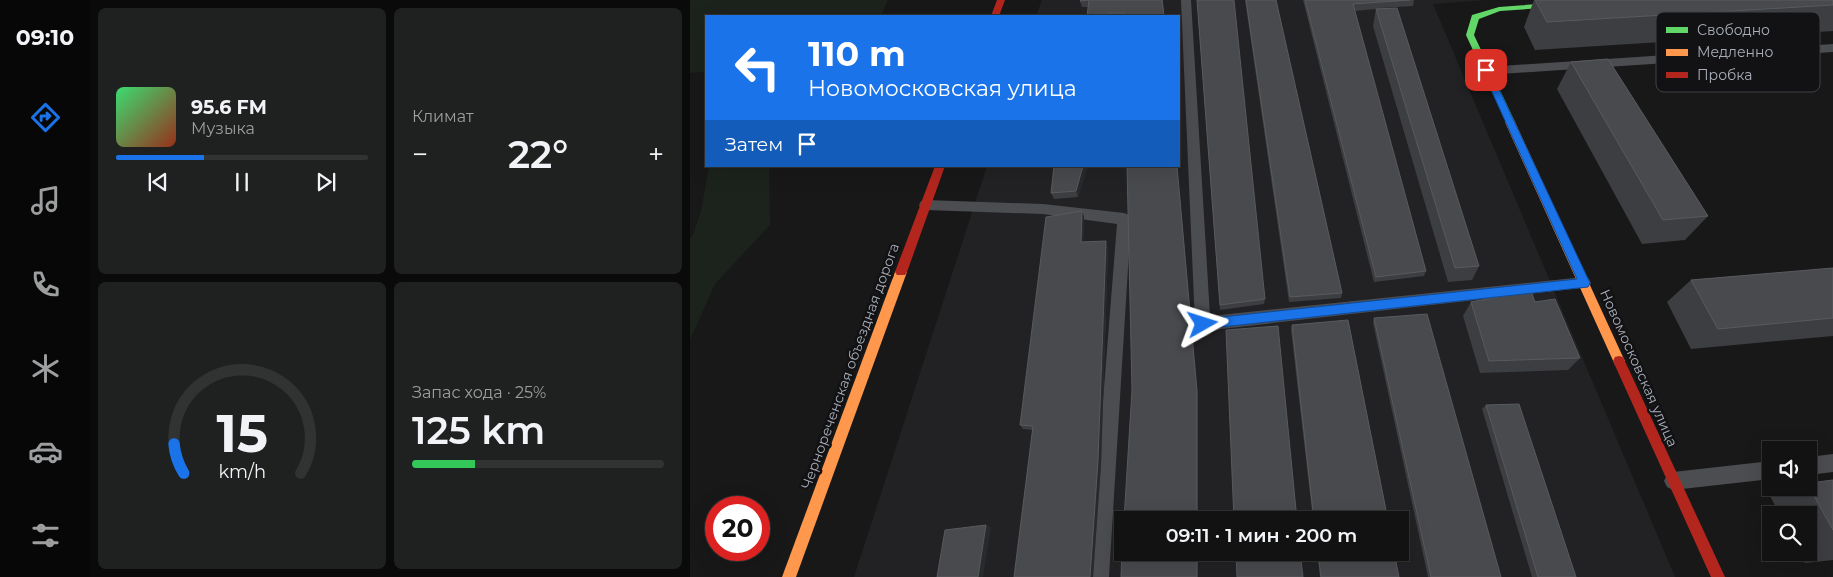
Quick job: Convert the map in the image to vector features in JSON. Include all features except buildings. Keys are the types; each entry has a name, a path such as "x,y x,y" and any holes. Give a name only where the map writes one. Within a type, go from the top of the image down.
{"street":[{"path":"995,15 1001,0"},
{"name":"Новомосковская улица","path":"1626,0 1499,9 1475,17 1470,35 1718,577"},
{"name":"Чернореченская объездная дорога","path":"788,577 940,167"}],"lane":[{"path":"1186,0 1203,324 1584,283"},
{"path":"1820,49 1833,48"},
{"path":"1486,70 1656,59"},
{"path":"926,206 1043,209 1124,219 1099,577"},
{"path":"1817,465 1833,463"},
{"path":"1674,481 1762,471"}],"shaded area":[{"path":"690,0 888,0 881,15 705,15 705,72 690,73"},
{"path":"1042,0 1487,0 1433,4 1675,577 854,577 987,167 1180,167 1180,15 1036,15"},
{"path":"709,167 769,167 770,225 715,284 690,340 690,238 701,211"}],"traffic: fast":[{"path":"1510,122 1470,35 1475,17 1499,9 1626,0"}],"traffic: slow":[{"path":"1510,122 1619,361"},
{"path":"789,577 901,272"}],"traffic: jam":[{"path":"995,15 1001,0"},
{"path":"901,272 940,167"},
{"path":"1619,361 1718,577"}],"route":[{"path":"1203,324 1584,283 1486,70"}]}
